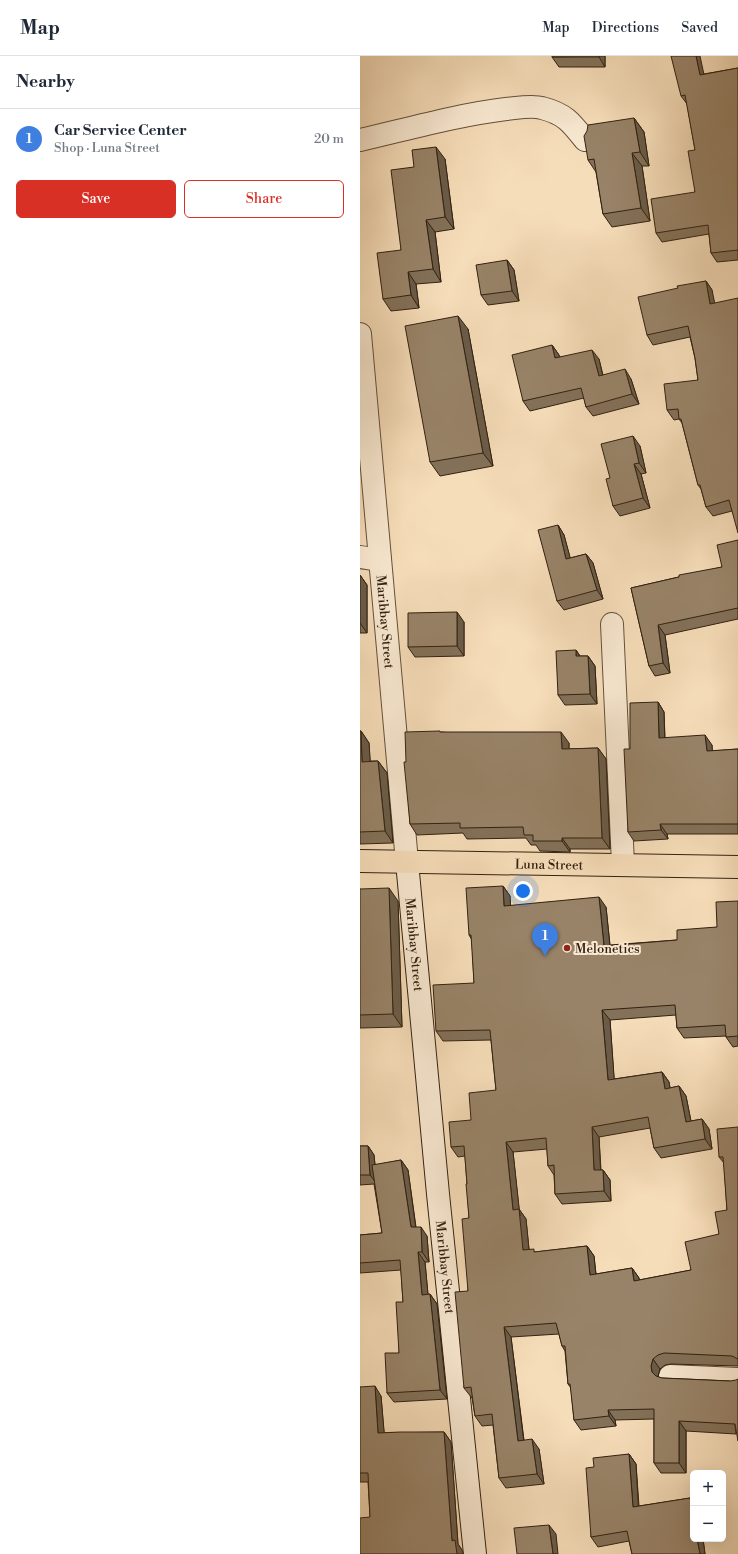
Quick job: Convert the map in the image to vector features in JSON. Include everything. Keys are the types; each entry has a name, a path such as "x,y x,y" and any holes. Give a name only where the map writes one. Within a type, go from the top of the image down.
{"main road":[{"name":"Luna Street","path":"360,861 738,866"}],"street":[{"path":"360,140 494,110 521,107 541,107 559,113 572,123 584,140"},
{"name":"Maribbay Street","path":"360,334 370,559 407,862 438,1194 475,1554"},
{"path":"612,624 623,864"},
{"path":"670,1376 738,1379"}],"building":[{"path":"599,56 599,57 552,57"},
{"path":"671,56 696,56 700,75 738,68 738,250 711,253 708,225 656,233 651,199 695,192 688,151 695,150 685,95 681,96"},
{"path":"634,118 640,152 632,153 641,208 603,214 594,159 588,160 584,136 588,125"},
{"path":"436,147 445,217 426,220 433,269 408,272 411,295 383,299 377,253 401,250 391,170 414,167 412,150"},
{"path":"507,260 512,291 481,295 476,265"},
{"path":"706,281 710,304 738,298 738,533 729,500 706,507 700,485 698,485 681,419 679,419 678,409 667,410 664,384 698,380 688,326 647,335 638,297 678,288 677,286"},
{"path":"458,316 483,453 430,462 405,326"},
{"path":"552,345 555,358 592,350 599,376 625,369 632,394 586,407 581,388 523,401 512,355"},
{"path":"633,436 639,463 634,464 643,498 613,506 606,479 610,478 601,444"},
{"path":"558,525 566,559 586,554 597,590 557,601 538,530"},
{"path":"738,540 738,608 658,625 663,663 649,666 631,588 679,577 679,575 722,567 717,545"},
{"path":"457,612 457,646 408,647 408,613"},
{"path":"576,650 576,656 588,656 590,694 558,695 556,651"},
{"path":"658,702 659,738 705,735 707,751 738,749 738,824 660,824 661,830 628,832 624,749 630,749 630,703"},
{"path":"360,731 362,762 378,761 385,831 360,832"},
{"path":"405,732 561,732 562,749 598,748 602,838 562,838 562,841 533,841 533,835 524,835 523,827 460,828 460,823 410,824 404,762 406,762"},
{"path":"503,886 504,906 599,897 604,946 677,940 677,930 717,927 716,902 738,901 738,1036 726,1037 725,1025 677,1028 675,1005 602,1010 608,1080 662,1072 665,1089 679,1086 686,1122 702,1119 705,1139 654,1148 648,1117 592,1127 594,1170 603,1170 604,1191 555,1194 554,1165 548,1166 546,1138 506,1142 513,1210 519,1209 523,1250 534,1249 534,1252 587,1246 590,1275 632,1268 634,1281 691,1270 685,1242 719,1234 715,1212 727,1210 723,1157 719,1157 717,1129 738,1127 738,1359 732,1356 664,1353 653,1359 651,1366 652,1372 656,1376 662,1378 730,1381 738,1379 738,1441 735,1424 679,1421 679,1463 654,1463 654,1409 608,1410 609,1416 574,1420 570,1384 568,1384 565,1346 562,1346 556,1323 504,1327 518,1441 532,1439 537,1474 499,1478 492,1414 475,1416 471,1387 464,1388 455,1292 468,1291 462,1219 469,1218 464,1146 451,1147 449,1122 471,1120 469,1093 496,1090 490,1030 436,1031 433,985 474,983 466,888"},
{"path":"389,888 393,1014 360,1015 360,889"},
{"path":"360,1146 368,1146 370,1175 360,1175"},
{"path":"401,1160 411,1227 421,1227 422,1252 418,1252 422,1295 430,1294 440,1390 387,1393 385,1353 399,1353 396,1302 403,1302 400,1260 360,1263 360,1235 382,1233 372,1165"},
{"path":"375,1386 378,1433 444,1432 452,1541 455,1540 457,1554 360,1554 360,1518 370,1517 368,1473 360,1473 360,1387"},
{"path":"629,1454 633,1507 690,1498 690,1542 698,1542 700,1554 632,1554 627,1531 591,1537 586,1468 594,1467 593,1458"},
{"path":"549,1525 553,1554 517,1554 514,1528"}],"place":[{"name":"Melonetics","path":"567,948"},
{"name":"Car Service Center","path":"545,956"}]}
